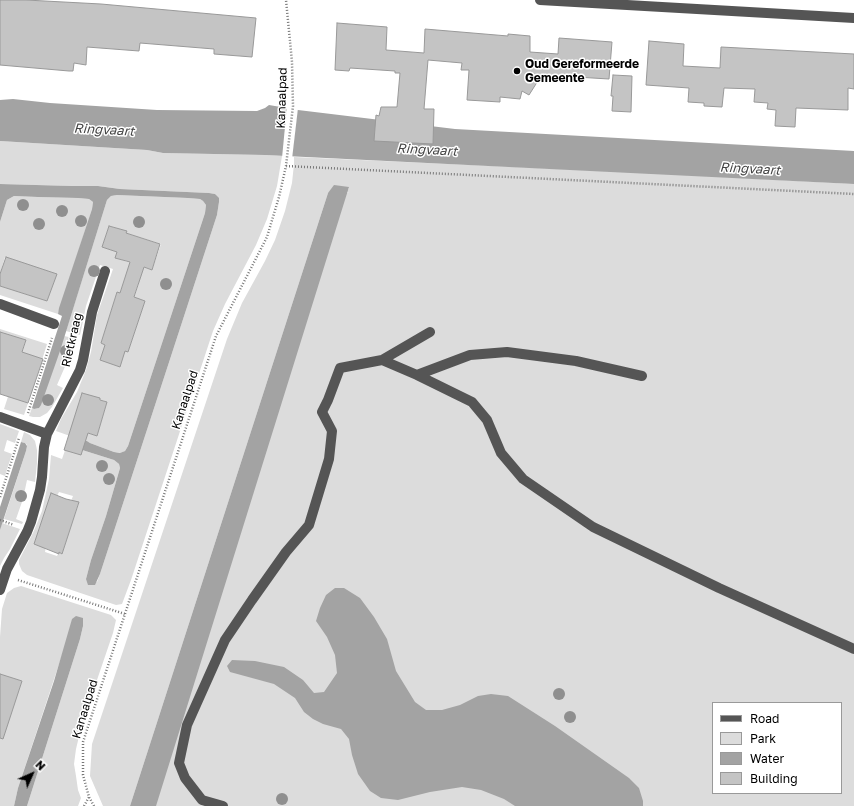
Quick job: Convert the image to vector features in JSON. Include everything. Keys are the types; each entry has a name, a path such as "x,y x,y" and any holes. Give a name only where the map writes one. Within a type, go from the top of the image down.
{"street":[{"path":"540,0 854,18"},
{"name":"Rietkraag","path":"0,590 4,575 27,532 35,509 42,477 44,447 47,434 60,406 75,382 80,370 92,312 105,271"},
{"name":"Rietkraag","path":"0,304 54,324"},
{"path":"223,806 202,800 185,778 179,763 187,725 225,640 286,552 309,525 329,459 332,431 322,412 340,368 382,360 430,332"},
{"path":"417,375 470,355 507,352 576,361 642,376"},
{"path":"382,360 417,375 472,402 487,420 501,453 523,479 593,527 719,588 854,648"},
{"path":"0,417 47,434"}],"path":[{"name":"Kanaalpad","path":"94,806 89,797 83,775 83,742 216,336 267,237 279,197 286,166 293,106 292,62 286,0"},
{"path":"286,166 854,194"},
{"path":"0,520 11,524"},
{"path":"4,575 125,614"},
{"path":"84,806 89,797"}],"green space":[{"path":"0,141 147,150 163,153 282,156 277,186 267,219 256,245 225,304 213,331 122,604 116,605 27,575 22,571 19,564 19,560 33,533 42,511 49,479 51,455 62,459 70,436 56,431 61,419 77,392 86,370 91,352 97,315 113,269 100,265 86,306 80,335 66,331 107,200 111,196 188,198 200,199 203,201 206,205 205,213 128,446 125,451 121,453 114,452 82,440 79,449 114,460 119,464 120,468 86,579 97,582 217,215 219,202 215,194 209,193 120,189 98,186 0,184","holes":["109,226 161,244 152,270 116,258 118,252 102,247","125,278 139,283 134,298 145,301 128,352 101,343 117,292 120,293","82,393 107,402 97,436 84,432 78,405","59,492 73,496 71,501 79,503 62,553 59,552 57,556 45,552 46,547 34,544"]},
{"path":"294,157 854,184 854,806 147,806 340,195 349,192 347,192 349,188 328,193 130,806 103,806 90,776 92,744 227,339 242,303 275,240 285,211 292,183"},
{"path":"14,196 78,198 89,199 93,202 58,314 0,295 0,286 47,301 56,274 5,257 0,274 0,222 7,200"},
{"path":"0,329 47,344 32,392 24,390 20,400 28,403 24,415 4,409 26,341 0,332"},
{"path":"64,336 73,338 67,362 57,385 63,388 47,413 40,417 29,416 32,408 39,408"},
{"path":"0,424 19,431 15,443 7,440 4,451 12,454 5,476 0,474"},
{"path":"24,432 30,435 35,441 37,463 35,482 27,480 23,499 16,519 23,522 22,524 4,519 26,451 27,445 21,442"},
{"path":"2,523 20,529 0,566 0,530"},
{"path":"21,586 111,615 116,620 82,724 76,749 74,764 78,790 81,798 78,806 27,806 83,626 66,643 18,788 14,806 0,806 0,729 11,714 22,681 0,674 2,609 7,593 14,588"}],"water":[{"name":"Ringvaart","path":"13,99 157,110 257,111 269,105 298,110 455,129 854,151 854,184 265,155 163,153 147,150 0,141 0,100"},
{"path":"0,184 98,186 120,189 209,193 215,194 219,198 217,215 100,574 95,585 88,585 86,579 120,468 119,464 114,460 79,449 82,440 120,453 125,451 128,446 205,213 206,205 200,199 188,198 117,195 111,196 107,200 60,351 41,405 39,408 34,409 32,408 62,316 58,314 59,308 93,202 89,199 78,198 14,196 7,200 0,222"},
{"path":"334,185 349,187 156,806 130,806 328,193"},
{"path":"21,442 25,443 27,446 26,451 0,530 0,507"},
{"path":"335,588 344,588 360,598 374,617 387,639 396,671 415,702 426,710 442,710 460,705 478,696 491,694 508,696 555,726 629,778 639,788 643,806 515,806 504,799 481,790 462,787 430,792 398,800 381,798 370,791 358,774 349,739 341,729 323,724 313,719 304,712 295,698 274,684 230,672 227,666 232,660 255,661 284,667 303,680 314,693 324,692 337,673 335,655 327,637 316,621 326,595"},
{"path":"76,616 83,618 80,639 27,806 14,806 18,788 54,681 72,619"}],"pier":[{"path":"287,106 298,108 292,159 282,158"}],"building":[{"path":"0,0 101,4 256,18 252,57 214,54 214,49 140,43 139,51 87,47 86,65 74,63 73,71 0,65"},
{"path":"337,23 387,27 386,50 424,53 425,29 508,36 508,34 530,36 530,52 558,54 559,38 612,42 609,79 576,77 576,79 541,76 529,95 522,91 520,99 500,97 500,102 467,100 469,70 461,70 462,63 428,60 424,109 434,109 433,144 374,141 376,115 379,116 381,107 397,107 400,73 395,73 395,71 350,68 349,71 335,70"},
{"path":"649,41 684,44 683,66 720,68 721,47 854,54 854,89 848,88 848,110 796,108 795,127 775,126 776,110 767,109 768,103 754,102 755,89 724,88 722,107 704,106 704,103 688,102 689,88 646,85"},
{"path":"613,75 632,76 631,112 612,111 613,96 611,96"},
{"path":"109,226 127,231 126,233 160,244 152,270 144,267 134,297 145,301 128,352 125,351 120,367 100,360 105,345 101,343 117,292 120,293 130,262 115,258 117,252 102,247"},
{"path":"6,257 57,274 47,301 0,286 0,274"},
{"path":"0,332 26,340 22,352 43,359 28,403 0,394"},
{"path":"82,393 100,398 100,400 107,402 97,436 88,433 81,455 64,450"},
{"path":"51,493 79,502 62,554 34,544"},
{"path":"0,674 22,681 3,739 0,738"}],"place":[{"name":"Oud Gereformeerde Gemeente","path":"517,71"}]}
